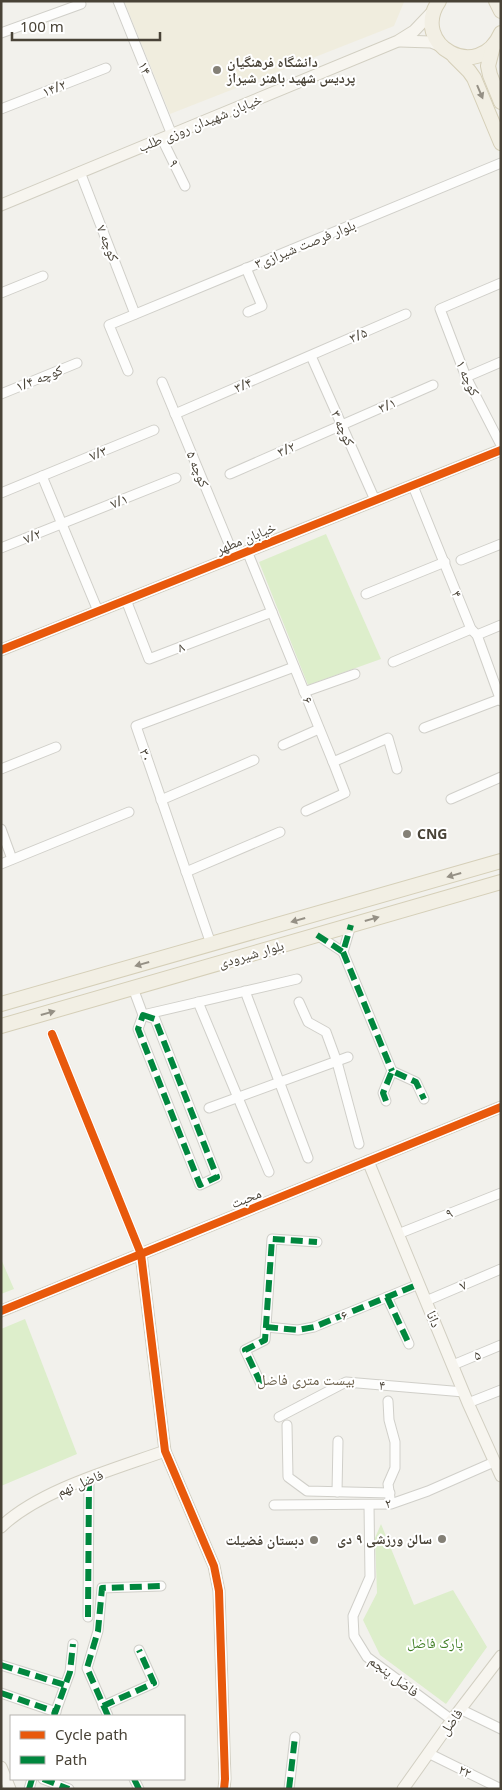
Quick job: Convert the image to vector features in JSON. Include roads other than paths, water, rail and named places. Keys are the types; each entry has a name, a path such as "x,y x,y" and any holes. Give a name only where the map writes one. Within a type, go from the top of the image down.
{"main road":[{"path":"496,1 501,11"},
{"path":"436,4 432,16 432,29 446,50 462,63 474,78 501,143"},
{"path":"446,50 465,58 476,57 488,51 501,33"},
{"path":"493,46 488,66 501,102"},
{"name":"بلوار شیرودی","path":"1,1004 501,861"},
{"name":"بلوار شیرودی","path":"1,1026 501,882"}],"street":[{"name":"۱۴","path":"118,1 167,137"},
{"path":"1,33 80,4"},
{"name":"خیابان شهیدان روزی طلب","path":"1,205 398,41 414,31 436,4"},
{"name":"خیابان شهیدان روزی طلب","path":"398,41 424,41 446,50"},
{"name":"۱۴/۲","path":"1,108 106,68"},
{"name":"۹","path":"167,137 185,186"},
{"name":"۳بلوار فرصت شیرازی","path":"128,371 109,325 501,163"},
{"name":"کوچه ۷","path":"80,172 135,314"},
{"path":"246,268 262,306 248,312"},
{"path":"1,293 42,276"},
{"name":"کوچه ۱","path":"501,283 440,309 466,377 501,445"},
{"name":"۳/۵","path":"311,356 406,314"},
{"name":"۳/۴","path":"175,414 311,356"},
{"name":"کوچه ۳","path":"311,356 375,500"},
{"path":"466,377 501,362"},
{"name":"کوچه ۱/۴","path":"2,393 78,363"},
{"name":"کوچه ۵","path":"162,382 234,556"},
{"name":"۳/۱","path":"342,425 432,385"},
{"name":"۳/۲","path":"230,474 342,425"},
{"name":"۷/۳","path":"1,493 154,430"},
{"name":"خیابان مطهر","path":"1,650 501,450"},
{"path":"42,476 98,611"},
{"name":"۷/۱","path":"62,524 176,478"},
{"name":"۴","path":"413,486 474,632 500,700"},
{"name":"۷/۲","path":"1,548 62,524"},
{"path":"461,560 501,544"},
{"name":"۶","path":"247,551 345,793 306,811"},
{"path":"366,594 445,562"},
{"name":"۸","path":"126,600 149,659 272,612"},
{"path":"393,662 474,632 501,625"},
{"name":"۳۰","path":"211,944 136,726 294,666"},
{"path":"304,692 355,674"},
{"path":"424,728 500,700"},
{"path":"283,745 319,729"},
{"path":"333,762 388,738 397,769"},
{"path":"1,769 56,747"},
{"path":"161,800 254,760"},
{"path":"451,798 501,777"},
{"path":"1,864 129,812"},
{"path":"1,830 12,859"},
{"path":"186,872 280,832"},
{"path":"343,952 351,925"},
{"path":"317,935 343,952 392,1070 416,1082 424,1099"},
{"path":"143,1015 297,979"},
{"path":"133,988 143,1015 138,1029 200,1184 217,1177 155,1020 143,1015"},
{"path":"244,991 308,1158"},
{"path":"198,1002 269,1172"},
{"path":"298,1002 308,1022 326,1032 337,1062 359,1144"},
{"path":"52,1034 142,1254 165,1451 214,1566 219,1591 224,1789"},
{"path":"209,1108 348,1058"},
{"path":"386,1101 383,1093 392,1070"},
{"name":"محبت","path":"1,1311 501,1107"},
{"name":"دانا","path":"368,1162 468,1403 501,1476"},
{"name":"۹","path":"398,1234 501,1193"},
{"path":"261,1384 245,1350 265,1340 272,1239 317,1242"},
{"name":"۷","path":"426,1301 501,1269"},
{"name":"۶","path":"266,1327 298,1330 314,1327 419,1284"},
{"path":"388,1297 409,1344"},
{"name":"۵","path":"452,1365 501,1345"},
{"name":"۴","path":"279,1417 346,1382 464,1392"},
{"path":"468,1403 501,1390"},
{"path":"388,1401 389,1420 395,1442 395,1468 388,1484 391,1504"},
{"path":"287,1425 288,1477 307,1491 390,1493"},
{"path":"337,1492 338,1440"},
{"name":"فاضل نهم","path":"1,1528 23,1509 47,1496 89,1478 165,1451"},
{"name":"۲","path":"274,1505 391,1504 428,1491 494,1462"},
{"path":"88,1617 89,1478"},
{"name":"فاضل پنجم","path":"369,1505 370,1577 352,1616 354,1636 367,1657 452,1720"},
{"path":"108,1715 87,1668 98,1631 102,1588 161,1586"},
{"path":"1,1693 55,1714 70,1672 73,1644"},
{"path":"103,1706 154,1683 139,1650"},
{"name":"فاضل","path":"408,1787 428,1753 501,1657"},
{"path":"1,1665 65,1686"},
{"path":"460,1709 501,1729"},
{"path":"289,1789 295,1737"},
{"name":"۲۲","path":"428,1753 501,1789"},
{"path":"1,1767 10,1789"},
{"path":"46,1780 69,1789"}],"place":[{"name":"دانشگاه فرهنگیان پردیس شهید باهنر شیراز","path":"217,70"},
{"name":"CNG","path":"407,834"},
{"name":"سالن ورزشی ۹ دی","path":"442,1539"},
{"name":"دبستان فضیلت","path":"314,1540"}],"district":[{"name":"بیست متری فاضل","path":"306,1380"}],"park label":[{"name":"پارک فاضل","path":"435,1643"}]}
